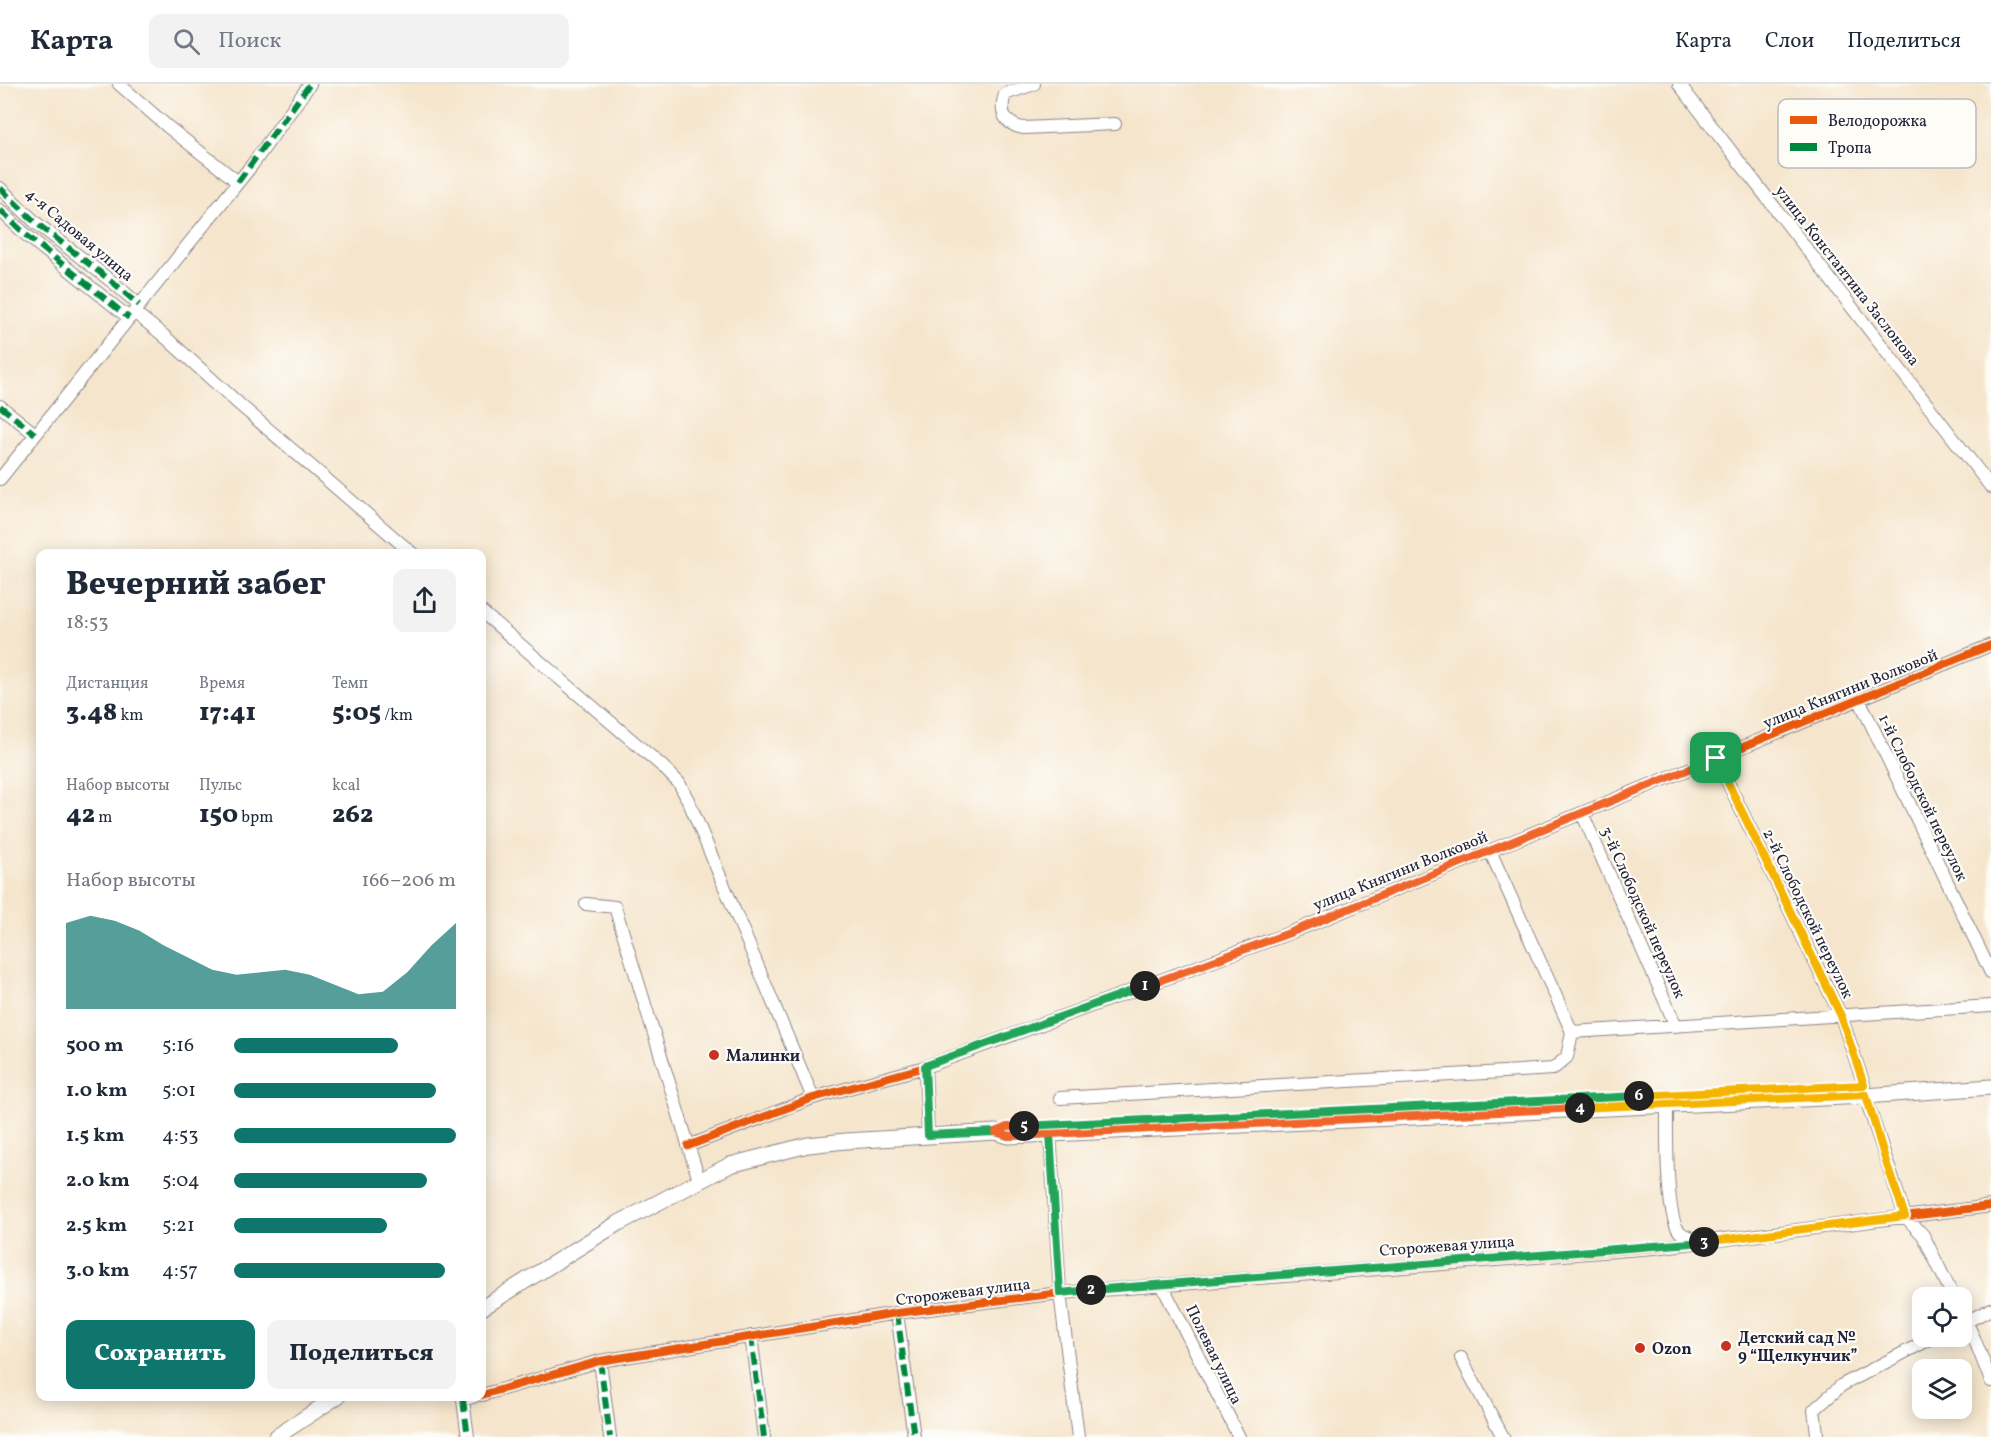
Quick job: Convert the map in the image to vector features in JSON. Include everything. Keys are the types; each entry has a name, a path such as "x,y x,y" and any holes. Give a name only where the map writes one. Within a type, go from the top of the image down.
{"main road":[{"path":"486,1306 615,1225 699,1180 730,1165 808,1145 928,1135 996,1132 1008,1136 1667,1104 1991,1080"},
{"path":"996,1132 1007,1127 1865,1090 1991,1087"},
{"path":"276,1437 330,1401"}],"street":[{"path":"119,84 168,127 238,182"},
{"path":"0,479 238,182 310,84"},
{"path":"1034,84 1005,94 1001,105 1004,115 1012,126 1023,128 1115,124"},
{"name":"улица Константина Заслонова","path":"1679,84 1991,487"},
{"name":"4-я Садовая улица","path":"0,188 35,222 115,284 134,312"},
{"name":"4-я Садовая улица","path":"0,210 25,234 134,312"},
{"path":"134,312 407,549"},
{"path":"0,406 35,435"},
{"path":"486,615 679,783 813,1098"},
{"name":"улица Княгини Волковой","path":"688,1146 813,1098 925,1066 1292,932 1991,645"},
{"name":"1-й Слободской переулок","path":"1859,699 1991,973"},
{"name":"2-й Слободской переулок","path":"1716,758 1841,1016 1905,1216"},
{"name":"3-й Слободской переулок","path":"1582,813 1676,1026"},
{"path":"1060,1098 1553,1069 1567,1057 1572,1032 1490,851"},
{"path":"586,904 615,907 699,1180"},
{"path":"1572,1032 1991,1006"},
{"path":"925,1066 928,1135"},
{"path":"1667,1104 1668,1175 1672,1218 1680,1233 1704,1242"},
{"path":"1050,1134 1060,1293 1078,1437"},
{"name":"Сторожевая улица","path":"486,1394 600,1361 897,1313 1060,1293 1704,1242 1991,1206"},
{"path":"1905,1216 1923,1235 1949,1287"},
{"name":"Полевая улица","path":"1162,1285 1239,1437"},
{"path":"1972,1316 1991,1309"},
{"path":"897,1313 914,1437"},
{"path":"751,1336 764,1437"},
{"path":"1972,1340 1991,1381"},
{"path":"1817,1433 1814,1410 1842,1385 1915,1347"},
{"path":"1461,1358 1503,1437"},
{"path":"600,1361 609,1437"},
{"path":"468,1437 469,1401"}],"marked path":[{"path":"238,182 310,84"},
{"path":"0,188 35,222 139,305"},
{"path":"0,210 25,234 129,318"},
{"path":"0,406 35,434"},
{"path":"897,1313 914,1437"},
{"path":"751,1336 764,1437"},
{"path":"600,1361 610,1437"},
{"path":"463,1401 468,1437"}],"cycle path":[{"path":"688,1146 813,1098 925,1067 1292,932 1991,645"},
{"path":"486,1394 600,1361 897,1313 1060,1293 1654,1248 1991,1206"}],"place":[{"name":"Малинки","path":"714,1055"},
{"name":"Детский сад № 9 “Щелкунчик”","path":"1726,1346"},
{"name":"Ozon","path":"1640,1348"}],"route":[{"path":"1716,758 1292,932 925,1066 928,1135 996,1132 1008,1136 1050,1134 1060,1293 1654,1248 1905,1216 1866,1095 1008,1136 996,1132 1007,1127 1864,1085 1841,1016 1716,758"}]}
